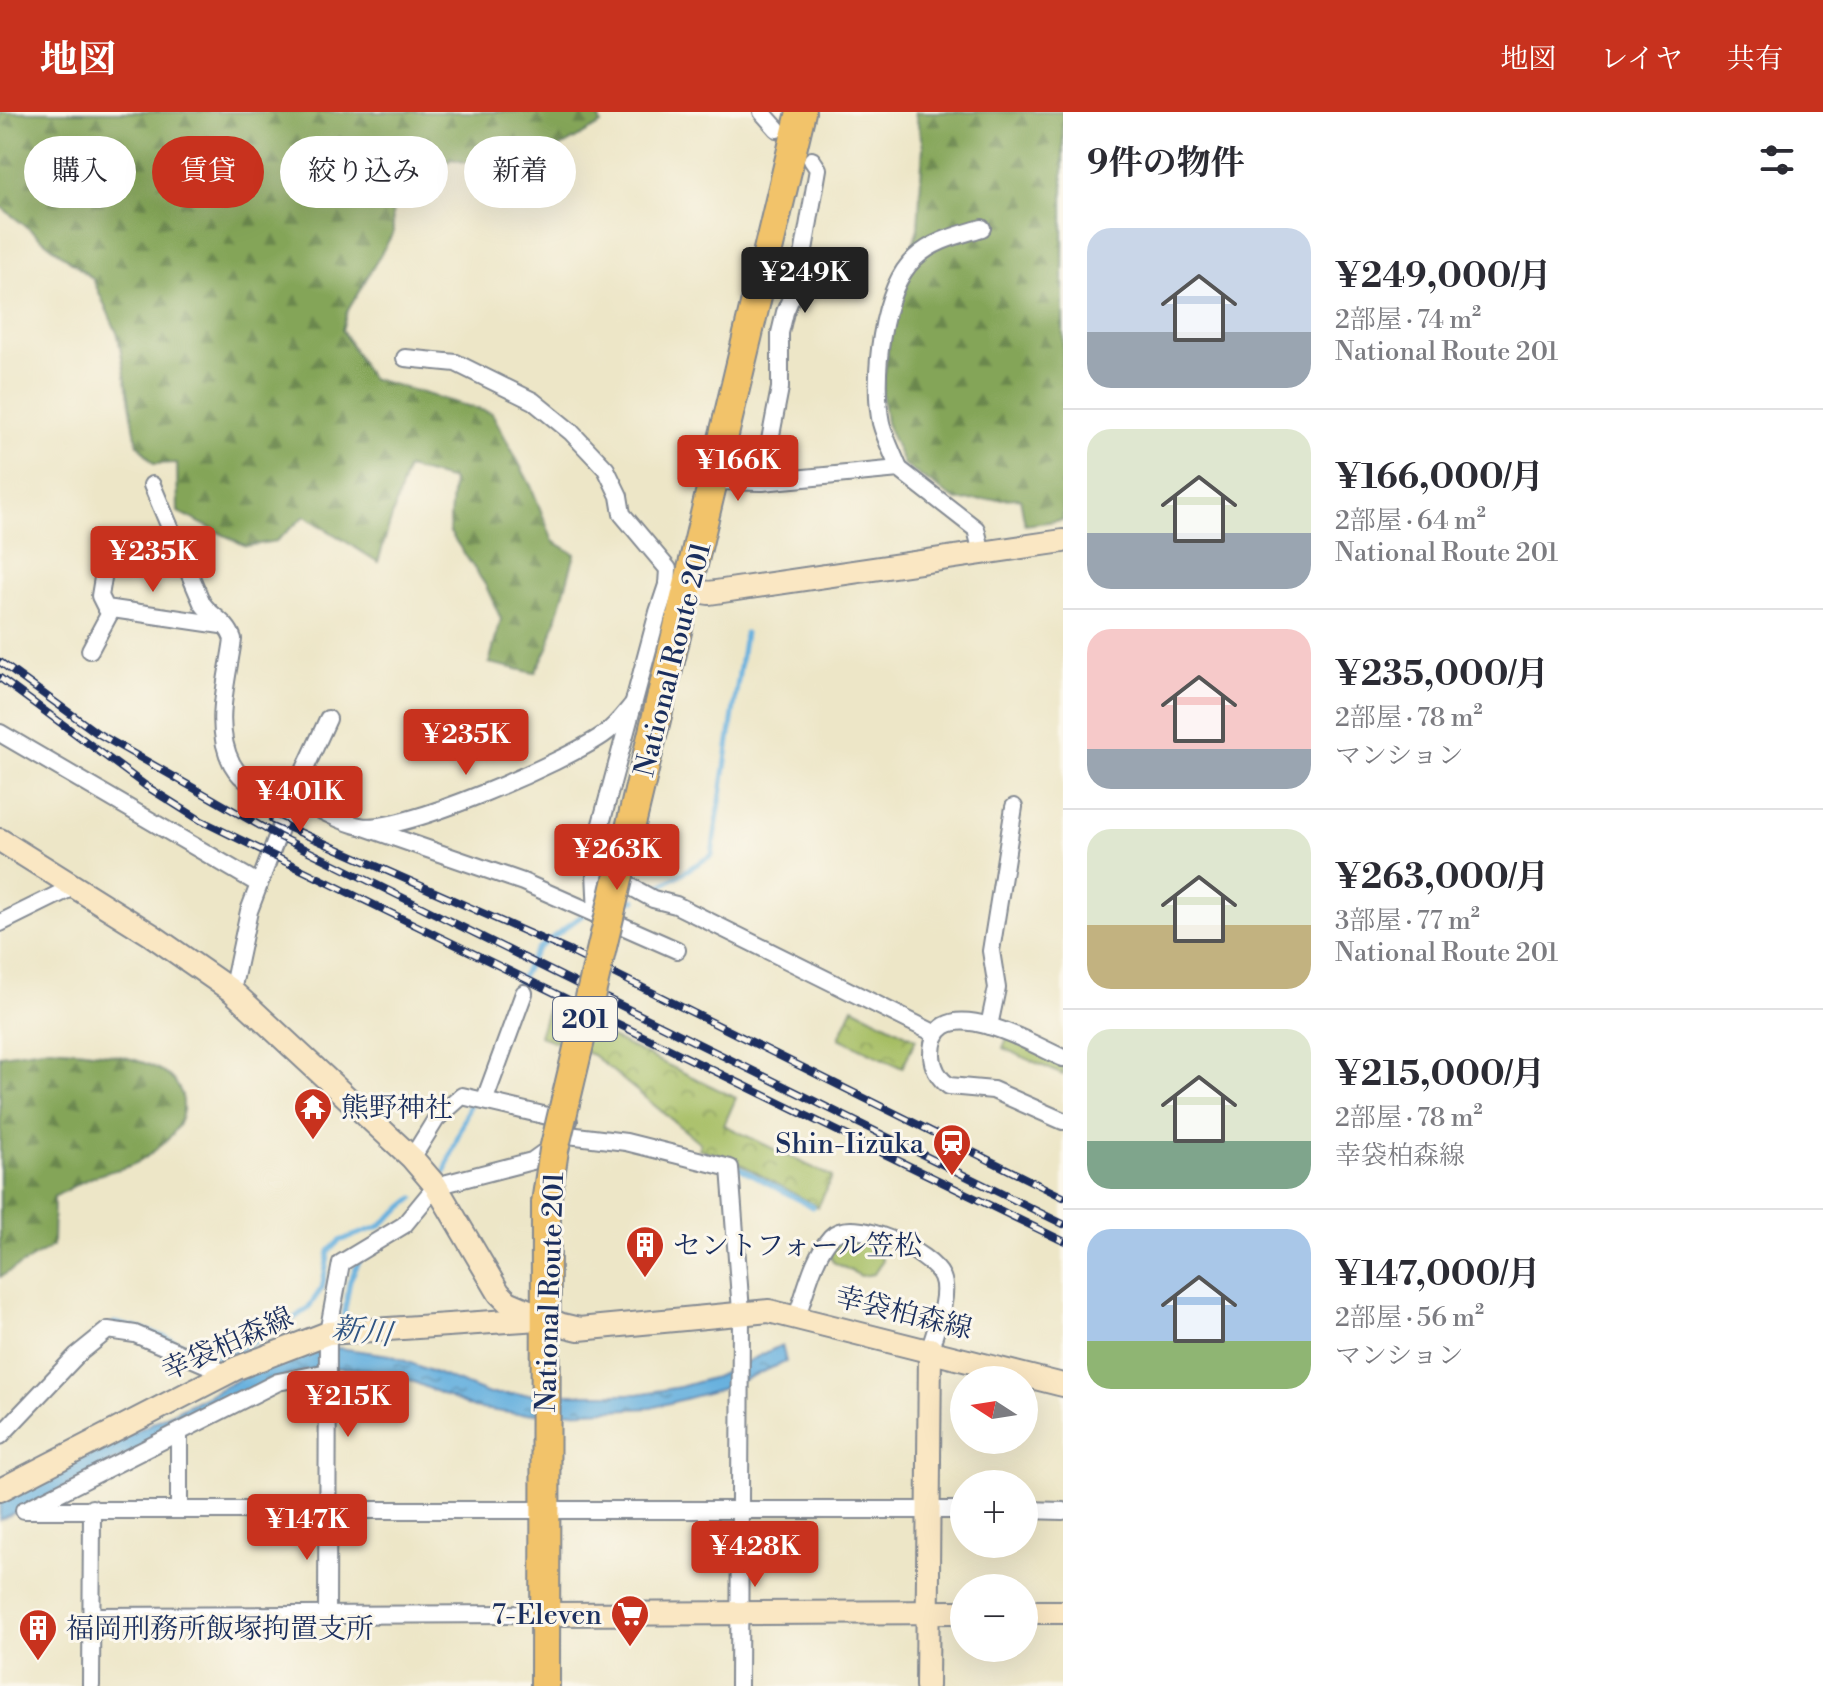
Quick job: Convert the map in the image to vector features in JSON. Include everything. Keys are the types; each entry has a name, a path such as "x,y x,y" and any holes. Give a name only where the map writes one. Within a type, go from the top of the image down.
{"highway":[{"name":"National Route 201","path":"545,1686 546,1203 554,1150 628,837 678,588 714,481 801,112"}],"street":[{"path":"762,112 777,129"},
{"path":"762,482 780,388 780,333 799,279 816,194 818,169 812,160"},
{"path":"982,228 937,242 914,259 898,282 885,327 877,393 882,425 899,469 976,529 982,553"},
{"path":"405,358 456,363 533,401 571,432 606,469 619,496 622,514 668,569 678,588 632,705 594,850 597,915"},
{"path":"714,481 762,482 899,469"},
{"path":"152,485 202,603 209,613 227,625 233,639 223,711 225,746 233,765 248,785 292,797 362,826 523,882 677,950"},
{"path":"678,588 709,593 1063,541"},
{"path":"109,542 100,596 106,608 227,625"},
{"path":"90,650 112,609"},
{"path":"362,826 414,817 548,766 603,735 632,705"},
{"path":"232,991 249,911 292,797 328,719"},
{"path":"0,733 259,884"},
{"path":"989,1026 997,988 991,951 1014,807"},
{"path":"0,840 232,991 412,1158 436,1186 499,1293 508,1302 548,1318"},
{"path":"597,868 653,899 676,905 936,1034"},
{"path":"0,923 75,886"},
{"path":"485,1099 524,993"},
{"path":"936,1034 961,1020 989,1026 1063,1058"},
{"path":"936,1034 932,1059 943,1082 957,1088 993,1090 1063,1121"},
{"path":"412,1158 436,1119 462,1096 570,1121 568,1135"},
{"path":"327,1614 328,1340 341,1263 404,1225 436,1186 532,1161 568,1135 626,1142 730,1168 741,1311 739,1686"},
{"path":"797,1316 831,1238 844,1230 862,1229 927,1259 943,1278 944,1292 930,1349 927,1686"},
{"name":"幸袋柏森線","path":"9,1488 226,1373 328,1340 548,1318 579,1329 741,1311 797,1316 1063,1385"},
{"path":"0,1436 85,1347 108,1330 135,1334 226,1373"},
{"path":"24,1510 278,1382 328,1370"},
{"path":"179,1432 179,1509"},
{"path":"9,1488 24,1510"},
{"path":"91,1686 92,1508"},
{"path":"24,1510 950,1510"},
{"path":"1038,1510 1063,1511"},
{"path":"93,1616 950,1612"},
{"path":"1038,1612 1063,1612"}],"green space":[{"path":"0,112 597,112 601,124 576,138 576,136 464,136 464,162 452,159 448,162 448,136 280,136 280,208 392,208 393,233 347,312 342,330 370,378 492,413 531,486 553,541 575,554 548,648 535,673 489,663 501,619 486,586 449,531 453,480 407,468 378,562 305,516 276,541 246,546 178,512 177,463 154,464 137,443 118,335 93,279 0,206"},
{"path":"915,112 1063,112 1063,520 1025,525 1020,498 957,501 904,465 886,423 882,393 892,316 918,228 923,146"},
{"path":"548,1007 736,1098 724,1125 832,1177 818,1207 728,1157 699,1149 700,1143 593,1055 539,1036"},
{"path":"853,1007 916,1039 902,1068 839,1038"},
{"path":"1007,1038 1063,1064 1063,1075 1003,1048"},
{"path":"50,1048 107,1054 148,1064 165,1073 177,1085 183,1110 173,1134 145,1158 133,1165 88,1179 54,1197 53,1246 0,1277 0,1055"},
{"path":"849,1236 879,1243 882,1261 874,1274 861,1276 833,1262 829,1252 837,1240"}],"water":[{"path":"782,1345 786,1362 721,1389 651,1408 517,1414 474,1408 407,1379 366,1369 318,1367 272,1380 0,1520 0,1500 271,1363 311,1350 338,1348 390,1355 489,1394 638,1394 715,1377"}],"waterway":[{"path":"654,890 712,855 745,633"},
{"path":"621,903 635,900"},
{"path":"478,1085 518,983 537,949 584,914"},
{"path":"444,1174 470,1104"},
{"path":"734,1165 813,1207"},
{"path":"114,1323 148,1331 222,1359 278,1330 308,1308 322,1288 329,1251 339,1241 378,1227 414,1198"},
{"path":"406,1232 430,1210"},
{"name":"新川","path":"342,1326 350,1280 360,1260"}],"railway":[{"path":"0,662 97,733 278,836 1063,1224"},
{"path":"0,678 146,786 200,820 1063,1241"},
{"path":"272,820 571,952 1063,1197"}],"place":[{"name":"熊野神社","path":"313,1141"},
{"name":"Shin-Iizuka","path":"952,1177"},
{"name":"セントフォール笠松","path":"645,1279"},
{"name":"7-Eleven","path":"630,1648"},
{"name":"福岡刑務所飯塚拘置支所","path":"38,1662"}]}
